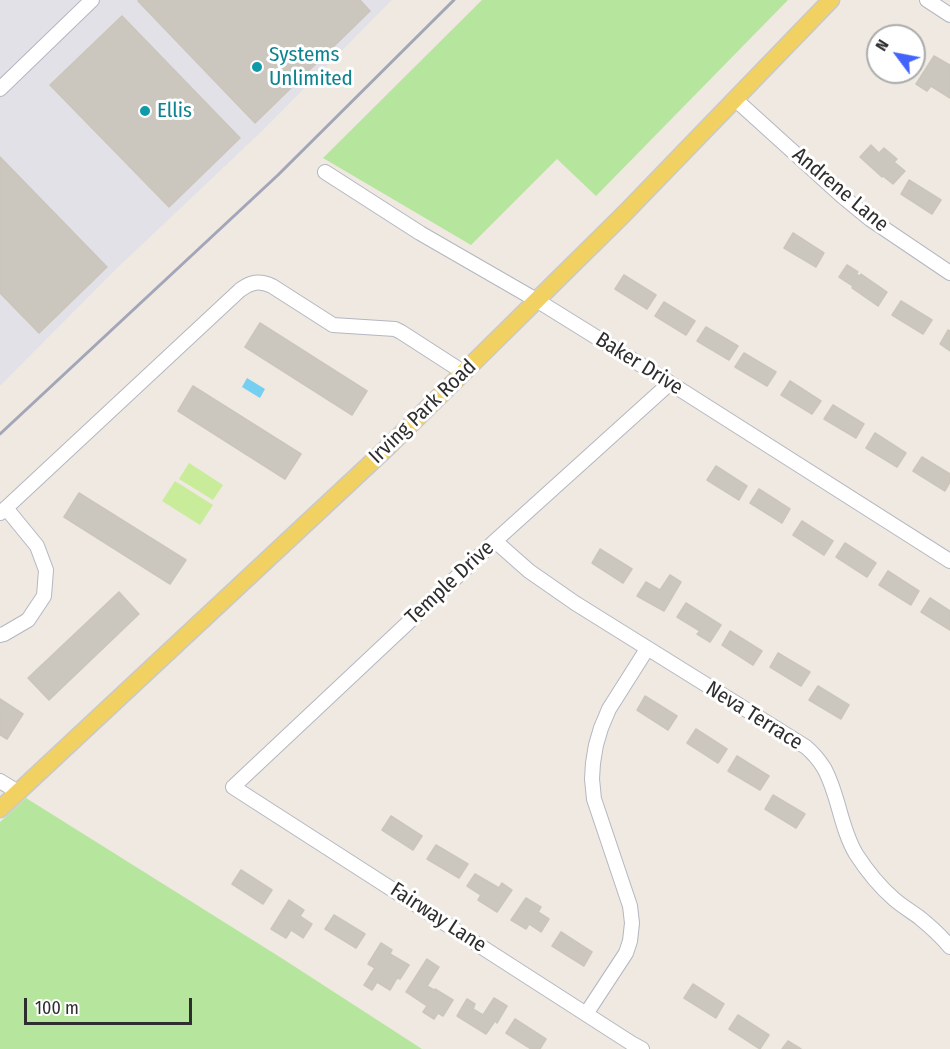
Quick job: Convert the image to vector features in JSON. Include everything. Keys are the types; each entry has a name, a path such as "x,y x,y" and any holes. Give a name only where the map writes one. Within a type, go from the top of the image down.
{"main road":[{"name":"Irving Park Road","path":"0,809 388,447 538,301 831,0"}],"street":[{"path":"0,89 92,0"},
{"path":"927,0 950,15"},
{"name":"Andrene Lane","path":"736,100 870,219 950,273"},
{"name":"Baker Drive","path":"325,172 420,233 538,301 670,383 950,561"},
{"path":"0,635 28,620 44,596 46,570 37,546 3,511 248,285 264,282 333,325 395,329 463,372"},
{"name":"Temple Drive","path":"233,787 495,541 670,383"},
{"name":"Neva Terrace","path":"495,541 555,590 798,741 815,756 824,767 831,784 846,833 868,872 897,901 929,925 950,947"},
{"path":"586,1014 626,953 632,923 630,906 594,799 592,779 594,754 609,708 647,649"},
{"path":"0,781 18,792"},
{"name":"Fairway Lane","path":"233,787 642,1049"}],"shaded area":[{"path":"0,0 392,0 260,133 113,272 0,386"}],"green space":[{"path":"482,0 788,0 596,196 557,159 471,245 323,158"},
{"path":"189,463 223,485 213,500 179,479"},
{"path":"175,481 213,505 200,525 162,501"},
{"path":"26,798 422,1049 0,1049 0,822"}],"water":[{"path":"247,378 265,389 260,398 242,387"}],"building":[{"name":"Systems Unlimited","path":"139,0 360,0 370,11 255,123"},
{"name":"Ellis","path":"122,16 240,138 169,207 50,85"},
{"path":"934,56 950,65 950,98 931,86 927,91 916,84 926,84 926,68"},
{"path":"871,145 879,153 884,148 897,159 894,162 905,171 893,184 860,157"},
{"path":"0,157 107,267 39,333 0,293"},
{"path":"909,180 941,200 932,214 901,194"},
{"path":"793,233 824,253 816,267 784,248"},
{"path":"847,265 858,272 856,274 860,276 861,274 887,292 878,306 839,277"},
{"path":"624,275 656,295 647,309 615,289"},
{"path":"901,301 932,320 923,334 892,315"},
{"path":"664,302 695,321 686,335 655,316"},
{"path":"260,323 367,391 352,415 245,347"},
{"path":"706,327 738,346 729,360 697,341"},
{"path":"948,330 950,331 950,351 940,344"},
{"path":"744,353 776,372 767,386 735,367"},
{"path":"790,381 821,401 812,414 781,395"},
{"path":"193,386 301,454 285,479 178,411"},
{"path":"833,405 864,424 856,438 824,419"},
{"path":"875,433 906,453 897,467 866,448"},
{"path":"922,457 950,474 950,482 945,491 913,471"},
{"path":"716,466 747,486 739,500 707,480"},
{"path":"759,489 790,509 782,523 750,503"},
{"path":"79,493 186,560 170,584 64,517"},
{"path":"802,521 833,541 824,555 793,535"},
{"path":"845,543 876,563 867,577 836,557"},
{"path":"600,549 632,569 623,583 592,563"},
{"path":"888,571 919,591 911,605 879,585"},
{"path":"670,575 681,582 664,611 637,596 646,582 660,590"},
{"path":"119,592 139,614 49,700 28,678"},
{"path":"930,598 950,611 950,630 921,612"},
{"path":"686,603 721,625 710,642 697,634 700,631 677,617"},
{"path":"730,631 762,651 753,665 722,645"},
{"path":"778,653 810,672 801,686 770,667"},
{"path":"818,686 849,705 841,719 809,700"},
{"path":"645,696 677,716 668,730 637,710"},
{"path":"0,699 23,714 7,739 0,735"},
{"path":"696,729 727,749 718,763 687,743"},
{"path":"737,756 769,776 760,790 728,771"},
{"path":"773,795 805,814 796,828 765,809"},
{"path":"391,816 422,836 413,850 382,830"},
{"path":"436,845 468,864 459,878 427,859"},
{"path":"241,870 272,890 263,904 232,884"},
{"path":"475,874 499,888 502,883 512,890 497,912 478,900 481,895 467,886"},
{"path":"526,898 541,907 538,912 549,919 541,932 529,924 526,929 511,920"},
{"path":"289,900 304,910 300,916 312,924 303,938 291,930 286,938 271,929"},
{"path":"334,915 365,934 356,948 325,929"},
{"path":"561,932 592,952 584,966 552,946"},
{"path":"381,943 392,950 390,954 409,965 390,990 377,982 372,990 364,985 375,968 368,964"},
{"path":"427,959 439,967 427,986 453,1000 443,1016 438,1013 434,1019 423,1012 427,1006 406,992"},
{"path":"693,984 724,1004 716,1018 684,998"},
{"path":"494,998 507,1006 497,1023 495,1021 486,1034 457,1016 467,999 475,1004 473,1009 483,1015"},
{"path":"738,1015 769,1035 760,1049 729,1029"},
{"path":"515,1019 546,1039 540,1049 531,1049 506,1033"},
{"path":"788,1041 801,1049 782,1049"}],"railway":[{"path":"0,434 278,175 454,0"}],"place":[{"name":"Systems Unlimited","path":"257,67"},
{"name":"Ellis","path":"145,111"}]}
